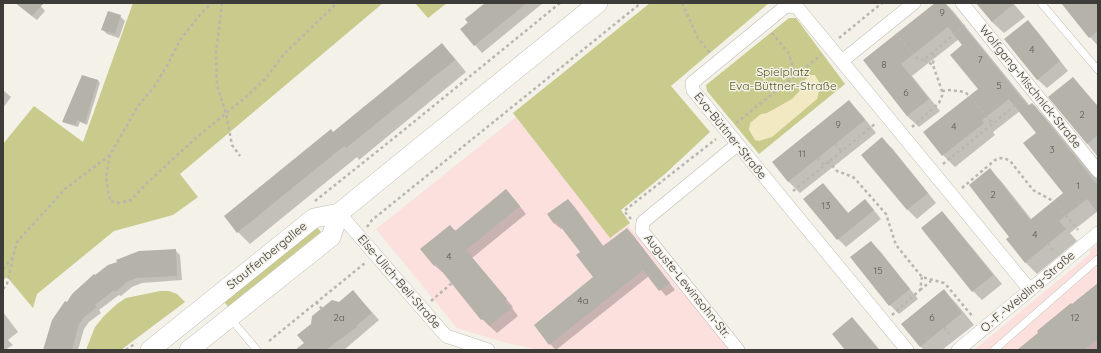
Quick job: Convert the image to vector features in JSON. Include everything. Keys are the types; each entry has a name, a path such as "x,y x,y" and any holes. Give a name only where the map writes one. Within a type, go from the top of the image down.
{"main road":[{"path":"339,213 598,3"},
{"name":"Stauffenbergallee","path":"150,350 314,218 339,213 331,238 189,350"}],"street":[{"path":"842,61 914,3"},
{"name":"Wolfgang-Mischnick-Straße","path":"962,3 1098,171"},
{"name":"Eva-Büttner-Straße","path":"907,350 693,90 692,83 786,6 797,7 1030,290"},
{"name":"Auguste-Lewinsohn-Str.","path":"738,144 643,226 738,350"},
{"name":"Else-Ulich-Beil-Straße","path":"339,213 446,336 458,345 488,350"},
{"name":"O.-F.-Weidling-Straße","path":"958,350 1098,233"}],"lane":[{"path":"1041,3 1098,70"},
{"path":"994,350 1098,259"},
{"path":"230,318 257,350"}],"path":[{"path":"212,3 203,11 180,40 168,64 154,87 138,106 110,155 106,178 110,201 119,202 131,200 146,183 197,137 246,97 267,77 283,55 337,3"},
{"path":"222,3 216,53 217,85 226,113 232,145 240,156"},
{"path":"470,77 560,3"},
{"path":"372,220 641,3"},
{"path":"682,3 698,38 717,62"},
{"path":"643,226 624,211 823,53 829,46 882,3"},
{"path":"924,60 974,18"},
{"path":"764,24 789,54 795,75"},
{"path":"888,24 913,55 933,66"},
{"path":"902,135 938,103 942,91 933,66 934,51"},
{"path":"942,91 951,90 964,92 969,95 993,124"},
{"path":"933,172 1033,91"},
{"path":"782,200 885,114"},
{"path":"399,134 401,138"},
{"path":"835,144 841,151"},
{"path":"3,289 7,284 17,242 65,189 110,155"},
{"path":"818,158 824,165"},
{"path":"952,196 995,160 1001,158 1006,159 1033,190 1055,202 1078,230"},
{"path":"828,161 837,171 858,181 886,214 896,245 922,277 931,281 944,283 973,317"},
{"path":"1048,243 1054,250"},
{"path":"269,341 375,255"},
{"path":"3,269 13,257"},
{"path":"920,290 922,277"},
{"path":"884,323 931,281"},
{"path":"421,308 452,283"},
{"path":"316,302 322,309"},
{"path":"944,327 951,336"}],"shaded area":[{"path":"516,117 610,238 628,225 731,350 539,350 503,342 457,328 376,229"},
{"path":"1098,243 1098,350 974,350 1089,255 1090,250"}],"green space":[{"path":"133,3 383,3 180,174 198,197 173,215 114,231 37,294 33,308 7,277 3,280 3,144 34,106 83,142"},
{"path":"415,3 447,3 428,18"},
{"path":"650,3 769,3 671,86 710,132 665,174 621,210 630,223 610,238 513,113"},
{"name":"Spielplatz Eva-Büttner-Straße","path":"789,18 796,18 845,84 759,154 707,91 706,85"},
{"path":"316,226 321,232 228,307 223,300"},
{"path":"160,291 169,291 177,294 185,302 121,350 86,350 95,327 117,304 126,298"}],"sand":[{"path":"811,75 815,75 820,87 817,99 772,137 759,141 755,140 749,130 750,123 761,114 767,113 792,99 802,88 806,79"}],"building":[{"path":"16,3 44,3 32,16"},
{"path":"485,3 527,3 474,46 460,29 468,23 465,19"},
{"path":"935,3 945,3 1028,106 1032,103 1036,107 1098,186 1098,213 1087,199 1059,221 1066,229 1025,263 1006,239 1009,237 969,185 990,168 1030,220 1063,193 1023,143 1036,133 1009,99 982,120 984,123 942,156 923,132 978,89 950,55 962,45 948,27 901,64 929,99 907,116 863,60"},
{"path":"976,3 1015,3 992,22"},
{"path":"1061,3 1098,3 1098,31 1089,38"},
{"path":"108,11 121,15 115,34 101,30"},
{"path":"1028,20 1060,61 1037,80 1004,39"},
{"path":"442,43 455,60 346,148 344,146 237,233 224,216 331,129 333,132"},
{"path":"82,75 98,80 85,123 77,120 76,125 62,122"},
{"path":"1073,77 1098,107 1098,135 1087,144 1048,97"},
{"path":"849,100 865,120 788,182 772,162"},
{"path":"882,137 928,193 907,210 861,155"},
{"path":"823,183 848,213 865,199 874,210 837,240 803,199"},
{"path":"506,189 520,206 466,250 507,299 505,301 511,308 489,326 483,319 481,320 436,264 434,266 420,249 450,225 455,231"},
{"path":"568,199 603,246 627,228 670,283 659,291 643,270 549,345 534,325 593,277 576,255 580,252 557,222 554,224 547,214"},
{"path":"942,211 993,275 972,292 921,228"},
{"path":"871,241 910,289 889,306 850,257"},
{"path":"176,249 177,276 137,278 127,282 95,305 97,307 84,317 79,324 72,350 43,350 52,320 65,301 67,302 72,294 94,274 95,275 108,265 117,262 116,260 139,251"},
{"path":"1098,283 1098,338 1083,350 1017,350 1038,333 1037,331"},
{"path":"944,289 962,313 920,347 901,324"},
{"path":"353,290 372,313 356,326 357,327 326,350 295,350 304,343 297,335 311,324 312,316 332,300 339,302"},
{"path":"852,317 879,350 845,350 832,334"}]}
